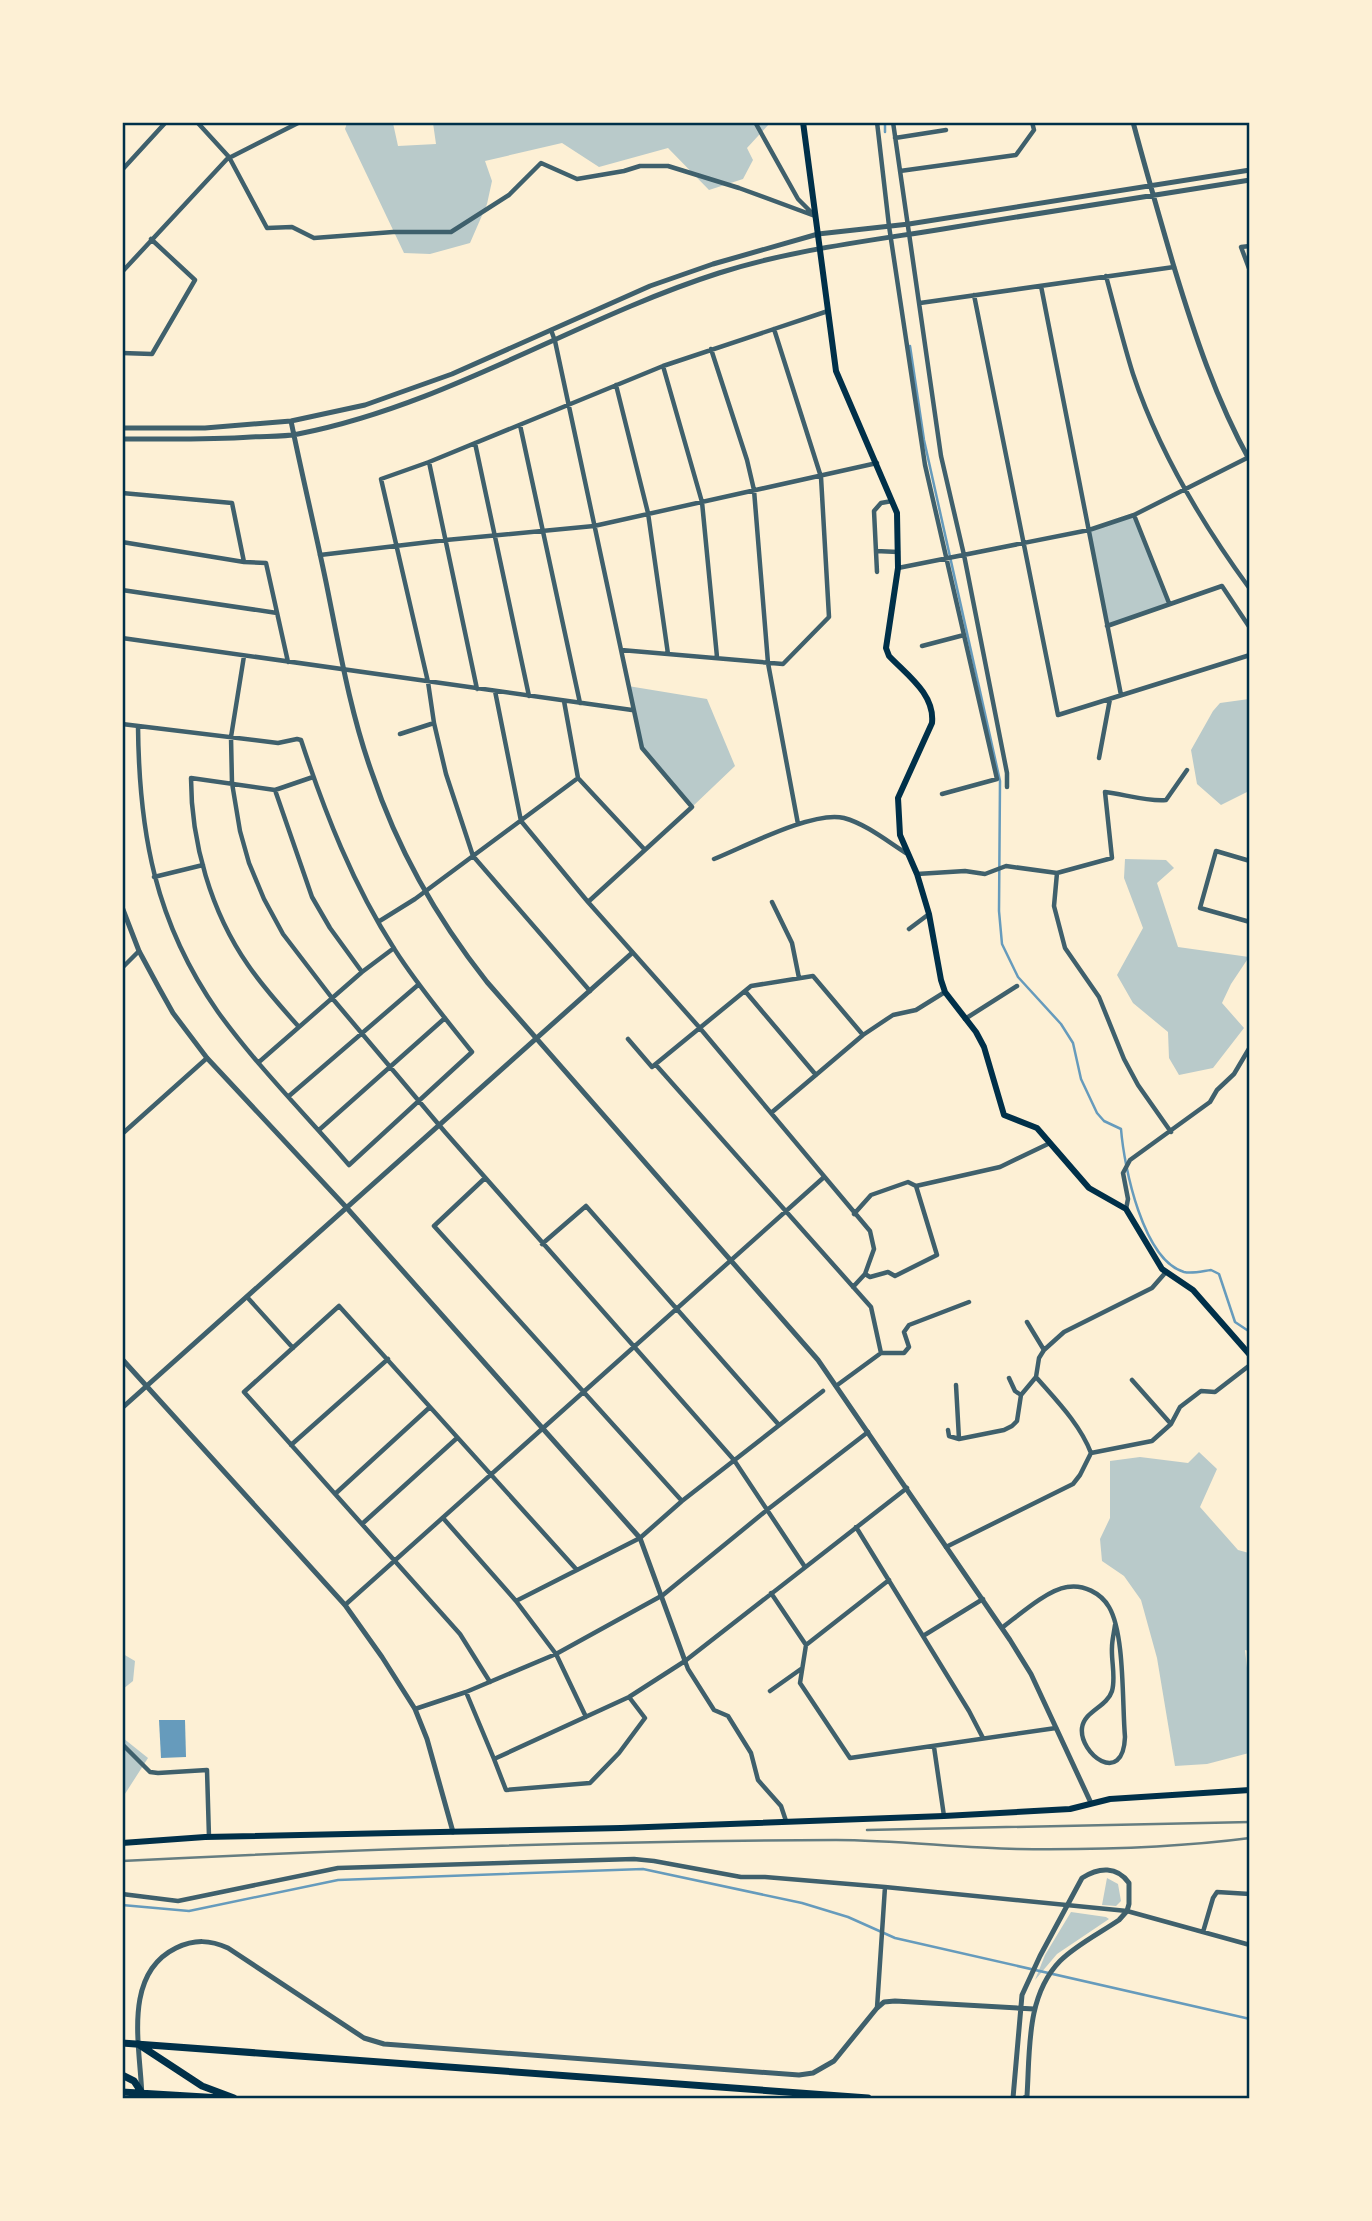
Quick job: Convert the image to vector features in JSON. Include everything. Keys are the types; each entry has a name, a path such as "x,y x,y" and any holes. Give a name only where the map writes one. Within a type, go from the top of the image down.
{"highway":[{"path":"122,2043 867,2098"},
{"path":"138,2044 192,2080 234,2098"},
{"path":"122,2074 134,2081 142,2096"},
{"path":"122,2092 142,2096 221,2098"}],"main road":[{"path":"803,122 836,370 897,513 898,568 886,648 889,656 929,699 933,711 932,723 898,798 900,835 917,874 929,914 937,966 945,992 976,1032 988,1056 1004,1115 1037,1128 1089,1188 1126,1209 1156,1261 1166,1272 1193,1290 1250,1355"},
{"path":"122,1843 208,1837 944,1816 1070,1809 1110,1799 1250,1790"}],"street":[{"path":"122,170 166,122"},
{"path":"197,122 229,158 267,228 292,227 314,238 393,232 451,232 509,195 530,171 541,163 577,179 640,166 668,166 815,216"},
{"path":"122,272 229,158 300,122"},
{"path":"755,122 798,199 815,216"},
{"path":"877,122 889,226 925,465 996,779 942,794"},
{"path":"893,122 941,456 964,555 1007,773 1007,787"},
{"path":"900,171 1016,155 1034,131 1032,122"},
{"path":"898,568 1089,530 1134,515 1249,459 1208,369 1188,317 1133,122"},
{"path":"895,138 946,131"},
{"path":"122,428 205,428 291,421 342,411 408,391 660,282 818,234 909,224 1250,170"},
{"path":"122,439 218,439 294,435 374,415 412,402 643,301 719,273 786,255 1250,180"},
{"path":"122,353 152,354 195,280 151,239"},
{"path":"1250,246 1241,247 1250,271"},
{"path":"920,303 1174,267"},
{"path":"1106,276 1134,375 1185,490 1250,589"},
{"path":"1041,286 1121,695"},
{"path":"974,295 1058,715 1250,654"},
{"path":"590,990 473,856 446,774 428,682 381,479 663,366 828,311"},
{"path":"621,650 783,664 829,617 821,477 774,329"},
{"path":"551,330 642,748 692,807 588,902"},
{"path":"710,349 747,460 754,490 768,663 798,824"},
{"path":"663,366 702,502 717,657"},
{"path":"616,386 648,513 668,654"},
{"path":"291,421 345,670 371,773 388,815 426,891 470,961 818,1360 1003,1627 1031,1674 1091,1803"},
{"path":"520,425 580,703"},
{"path":"475,443 529,696"},
{"path":"429,462 477,689"},
{"path":"320,555 594,526 877,463"},
{"path":"122,493 232,503 244,562"},
{"path":"877,572 874,511 881,503 893,501"},
{"path":"1134,515 1169,603"},
{"path":"122,542 244,562 266,563 288,662"},
{"path":"876,551 898,552"},
{"path":"1107,626 1222,586 1250,628"},
{"path":"122,590 278,613"},
{"path":"922,646 964,635"},
{"path":"122,638 632,710"},
{"path":"244,656 231,737 232,783 240,831 264,899 283,934 332,998 438,1124 734,1460 805,1567"},
{"path":"495,691 521,821 870,1231 874,1249 865,1274 853,1287"},
{"path":"1099,758 1110,699"},
{"path":"564,701 578,778 645,850"},
{"path":"122,723 278,743 299,740 335,835 378,922 418,985 472,1052 349,1165 219,1013 186,958 154,877 142,815 138,726"},
{"path":"400,734 434,723"},
{"path":"917,874 985,874 1006,866 1057,873 1112,858 1105,792 1157,801 1166,800 1187,770"},
{"path":"299,1027 247,964 232,939 203,865 191,807 191,778 275,790 313,777"},
{"path":"378,922 426,891 578,778"},
{"path":"275,790 313,897 330,928 362,972"},
{"path":"715,859 798,824 825,817 842,817 852,821 906,853"},
{"path":"1250,861 1216,851 1200,908 1250,922"},
{"path":"154,877 203,865"},
{"path":"1057,873 1054,906 1065,948 1099,997 1124,1059 1138,1085 1171,1132"},
{"path":"772,902 792,943 799,978"},
{"path":"122,907 139,951 173,1013 206,1058 346,1208 640,1538 663,1595 688,1670 714,1710 728,1716 751,1753 758,1780 781,1807 787,1822"},
{"path":"909,929 929,914"},
{"path":"259,1062 362,972 394,948"},
{"path":"122,968 139,951"},
{"path":"122,1408 632,953"},
{"path":"628,1039 652,1067 751,986 813,976 863,1035"},
{"path":"289,1096 418,985"},
{"path":"965,1019 1017,986"},
{"path":"745,991 816,1075"},
{"path":"771,1113 863,1035 893,1015 916,1010 945,992"},
{"path":"319,1130 444,1017"},
{"path":"1126,1209 1128,1199 1123,1173 1130,1160 1210,1102 1217,1090 1234,1074 1250,1047"},
{"path":"122,1134 206,1058"},
{"path":"656,1065 871,1307 881,1353"},
{"path":"854,1214 871,1195 908,1182 916,1186 1000,1167 1050,1143"},
{"path":"485,1178 434,1226 682,1501"},
{"path":"345,1605 823,1178"},
{"path":"865,1274 870,1277 888,1272 895,1276 937,1255 916,1186"},
{"path":"542,1244 586,1206 779,1425"},
{"path":"948,1430 949,1436 960,1439 1012,1426 1017,1421 1021,1395 1036,1377 1039,1357 1044,1350 1064,1332 1152,1288 1166,1272"},
{"path":"247,1297 293,1348"},
{"path":"836,1386 881,1353 904,1353 909,1348 904,1332 909,1325 969,1302"},
{"path":"490,1682 460,1634 244,1392 340,1306 576,1569"},
{"path":"1027,1322 1044,1350"},
{"path":"122,1359 345,1605 382,1657 415,1709 427,1739 453,1832"},
{"path":"292,1446 388,1359"},
{"path":"1091,1453 1152,1441 1171,1424 1180,1407 1201,1391 1215,1392 1250,1365"},
{"path":"946,1547 1073,1484 1080,1475 1091,1453 1087,1442 1036,1377"},
{"path":"1009,1378 1015,1391 1021,1395"},
{"path":"1132,1380 1171,1424"},
{"path":"956,1385 960,1439"},
{"path":"516,1601 640,1538 682,1501 823,1391"},
{"path":"335,1494 430,1406"},
{"path":"415,1709 467,1692 556,1654 663,1595 868,1432"},
{"path":"362,1524 457,1437"},
{"path":"494,1759 629,1697 685,1661 907,1488"},
{"path":"443,1518 516,1601 556,1654 586,1717"},
{"path":"856,1527 970,1712 983,1738"},
{"path":"889,1580 806,1645 800,1682 850,1758 1057,1728"},
{"path":"1003,1627 1053,1591 1067,1587 1098,1594 1109,1608 1115,1625 1120,1659 1125,1745 1120,1757 1109,1763 1096,1759 1082,1728 1089,1714 1111,1694 1115,1625"},
{"path":"771,1593 806,1645"},
{"path":"923,1636 983,1599"},
{"path":"770,1691 802,1668"},
{"path":"467,1692 506,1790 590,1783 619,1753 645,1718 629,1697"},
{"path":"122,1744 150,1772 207,1770 208,1837"},
{"path":"934,1747 944,1816"},
{"path":"122,1894 178,1901 338,1868 634,1859 741,1877 885,1887 1126,1911 1250,1945"},
{"path":"1013,2098 1019,2007 1028,1980 1082,1878 1089,1873 1106,1869 1116,1871 1124,1876 1129,1884 1126,1911 1119,1920 1061,1960 1035,2000 1027,2096 1024,2098"},
{"path":"877,2008 885,1887"},
{"path":"1203,1932 1217,1892 1250,1894"},
{"path":"142,2096 138,2006 146,1979 161,1958 172,1950 200,1941 215,1942 228,1948 364,2038 384,2044 799,2075 813,2073 834,2061 884,2002 1034,2009"}],"shaded area":[{"path":"347,123 393,123 398,146 436,144 433,123 770,123 747,148 753,160 743,179 709,190 668,148 599,167 562,143 485,161 492,181 487,204 470,243 430,254 404,253 345,129"},
{"path":"1134,515 1169,603 1107,626 1089,530"},
{"path":"628,686 707,699 735,766 692,807 642,748"},
{"path":"1249,699 1249,791 1221,805 1197,784 1191,750 1220,703"},
{"path":"1125,859 1166,860 1174,868 1157,883 1178,947 1249,957 1222,1003 1244,1028 1213,1068 1179,1075 1169,1058 1168,1032 1133,1003 1117,975 1143,928 1124,878"},
{"path":"1199,1452 1217,1469 1200,1507 1238,1550 1249,1553 1249,1651 1245,1650 1250,1695 1249,1753 1207,1764 1175,1766 1157,1658 1141,1600 1124,1576 1102,1561 1100,1539 1110,1518 1110,1461 1140,1457 1188,1463"},
{"path":"123,1654 135,1661 133,1681 123,1689"},
{"path":"123,1738 148,1758 123,1797"},
{"path":"1107,1878 1118,1884 1121,1901 1116,1906 1102,1905"},
{"path":"1071,1912 1109,1919 1057,1954 1035,1980 1045,1955"}],"water":[{"path":"159,1720 185,1720 186,1757 161,1758"}],"waterway":[{"path":"885,122 885,132"},
{"path":"910,346 924,440 1000,781 999,911 1002,944 1018,977 1061,1024 1073,1043 1081,1079 1097,1113 1104,1121 1121,1129 1131,1188 1147,1232 1157,1250 1170,1264 1184,1272 1211,1270 1219,1274 1235,1322 1250,1332"},
{"path":"122,1905 189,1911 338,1880 643,1869 802,1903 848,1917 895,1938 1250,2019"}],"railway":[{"path":"867,1830 1250,1822"},
{"path":"122,1861 390,1849 657,1842 859,1840 994,1848 1075,1849 1163,1846 1250,1838"}]}
